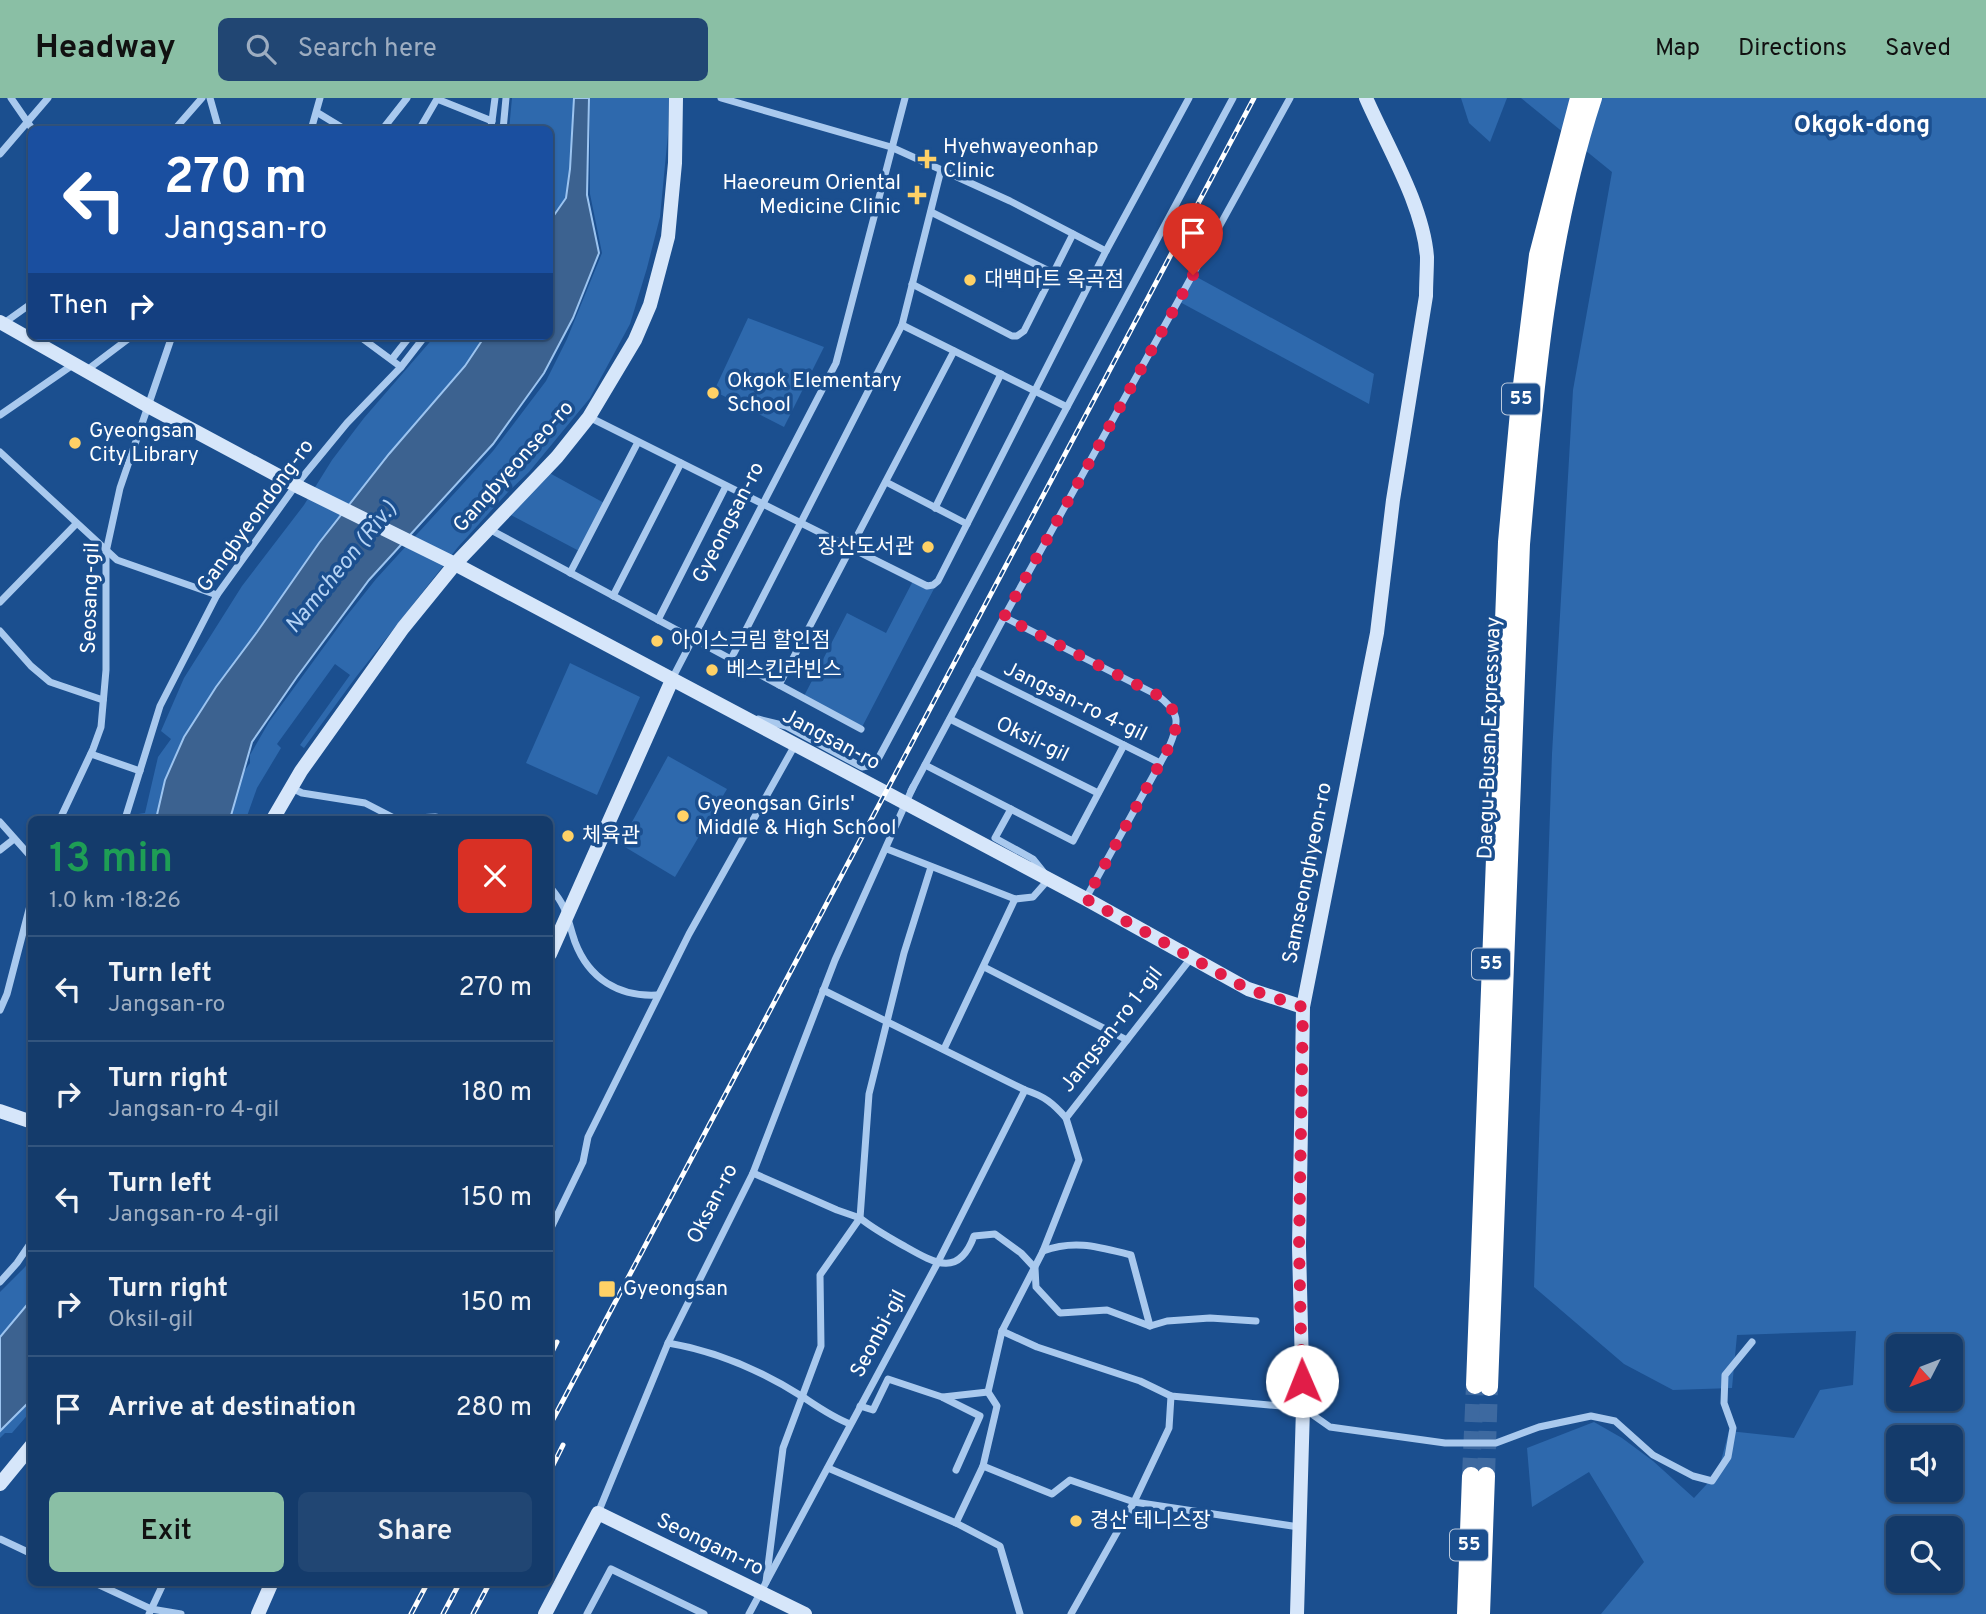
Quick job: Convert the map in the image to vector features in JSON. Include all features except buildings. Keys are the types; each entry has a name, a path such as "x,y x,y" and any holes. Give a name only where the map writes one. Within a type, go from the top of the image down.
{"highway":[{"name":"Daegu-Busan Expressway","path":"1482,1386 1514,543 1533,407 1545,256 1579,98"},
{"name":"Daegu-Busan Expressway","path":"1545,256 1593,98"},
{"name":"55","path":"1466,1614 1479,1476 1481,1614"}],"street":[{"path":"10,98 30,126"},
{"path":"0,154 48,98"},
{"path":"178,126 202,98"},
{"path":"210,98 218,126"},
{"path":"311,98 342,126"},
{"path":"385,126 407,98"},
{"path":"421,126 437,99 491,125 495,98"},
{"path":"503,126 506,98"},
{"name":"Gangbyeonseo-ro","path":"275,816 290,787 360,686 454,563 557,457 589,417 635,340 650,305 668,237 675,163 676,98"},
{"path":"721,98 891,147 1010,201 1106,251"},
{"name":"Gyeongsan-ro","path":"553,947 672,680 836,363 905,98"},
{"path":"589,417 927,586 933,585 938,581 1106,251 1189,98"},
{"path":"738,714 786,726 862,767 873,765 877,761 1233,98"},
{"path":"1124,745 1073,841 925,765 1290,98"},
{"name":"Samseonghyeon-ro","path":"1297,1614 1303,1408 1299,1247 1303,1007 1377,633 1393,500 1423,313 1427,256 1413,201 1366,98"},
{"path":"312,126 319,106"},
{"path":"731,659 902,325 941,170"},
{"path":"930,212 1053,273"},
{"path":"912,284 1012,336 1017,336 1024,331 1073,234"},
{"path":"28,306 2,323 28,338"},
{"path":"902,325 1067,407"},
{"path":"32,340 148,406 299,486"},
{"path":"0,415 125,340"},
{"name":"Seosang-gil","path":"61,816 101,727 107,619 106,552 120,488 171,340"},
{"path":"365,340 401,367"},
{"path":"392,359 407,340"},
{"name":"Gangbyeondong-ro","path":"126,816 160,706 217,595 347,423 401,367 422,340"},
{"path":"779,685 954,351"},
{"path":"935,508 1001,374"},
{"path":"570,573 638,442"},
{"path":"0,452 117,560 217,595"},
{"path":"613,596 681,463"},
{"path":"886,482 967,524"},
{"name":"Jangsan-ro","path":"299,486 454,563 796,744 1248,989 1303,1007"},
{"path":"658,620 726,486"},
{"path":"0,601 76,524"},
{"path":"489,529 862,729"},
{"name":"Jangsan-ro 4-gil","path":"1004,617 1157,695 1170,705 1177,719 1175,733 1160,763 1086,899"},
{"path":"0,631 31,666 50,682 103,700"},
{"name":"Jangsan-ro 4-gil","path":"975,671 1160,763"},
{"name":"Oksil-gil","path":"950,719 1098,793"},
{"path":"553,1224 583,1162 589,1137 657,995 796,744"},
{"path":"91,754 139,771"},
{"name":"Oksan-ro","path":"545,1614 598,1513 668,1343 753,1173 823,990 925,765"},
{"path":"290,787 302,793 365,803 390,816"},
{"path":"888,847 1015,900 1033,897 1050,881 1033,859 995,838 1011,809"},
{"path":"0,822 28,854"},
{"path":"0,850 14,839"},
{"path":"763,1590 783,1448 821,1346 820,1275 860,1218 869,1094 886,1022 931,867"},
{"path":"553,891 567,912 576,944 596,974 630,994 657,995"},
{"path":"944,1049 1015,900"},
{"path":"0,1010 28,925"},
{"name":"Jangsan-ro 1-gil","path":"823,990 1026,1090 1044,1096 1054,1103 1066,1118 1192,958"},
{"path":"984,967 1127,1040"},
{"name":"Seonbi-gil","path":"749,1614 937,1264 1026,1090"},
{"path":"0,1111 28,1121"},
{"path":"956,1524 983,1466 997,1406 988,1392 1002,1331 1043,1251 1079,1160 1066,1118"},
{"path":"753,1173 860,1218 874,1230 937,1264 953,1262 968,1253 974,1236 995,1234 1021,1253 1035,1268 1036,1287 1060,1313 1107,1310 1150,1326 1167,1321 1210,1318 1256,1321"},
{"path":"1043,1251 1062,1244 1100,1247 1131,1255 1150,1326"},
{"path":"0,1282 28,1247"},
{"path":"1002,1331 1037,1347 1140,1381 1171,1396 1303,1408 1330,1427 1445,1443 1496,1443 1539,1427 1591,1416 1615,1421 1653,1455 1693,1476 1712,1481 1728,1457 1732,1428 1724,1403 1725,1374 1752,1342"},
{"path":"668,1343 734,1360 850,1424"},
{"path":"860,1406 873,1410 888,1379 942,1397 980,1416 956,1470"},
{"path":"942,1397 988,1392"},
{"path":"1071,1614 1134,1502 1169,1428 1171,1396"},
{"path":"0,1484 28,1453"},
{"path":"983,1466 1052,1494 1070,1480 1134,1502 1299,1527"},
{"path":"828,1468 1000,1546 1020,1614"},
{"name":"Seongam-ro","path":"598,1513 763,1590 805,1614"},
{"path":"0,1539 28,1552"},
{"path":"587,1614 611,1569 704,1614"},
{"path":"101,1586 150,1611 181,1614"},
{"path":"150,1611 162,1586"},
{"path":"258,1614 270,1586"}],"shaded area":[{"path":"512,98 574,98 566,198 553,217 553,126 509,126"},
{"path":"590,98 669,98 660,217 647,268 630,324 590,398 529,472 458,547 304,748 300,745 350,675 335,664 277,744 281,748 257,788 247,816 231,816 243,773 250,763 250,755 269,722 376,579 493,451 546,381 567,339 602,253 590,194"},
{"path":"1461,98 1507,98 1490,142 1469,123"},
{"path":"1521,98 1986,98 1986,1614 1601,1614 1644,1562 1589,1472 1532,1507 1527,1448 1594,1422 1653,1461 1694,1498 1718,1472 1729,1431 1794,1438 1820,1390 1853,1385 1856,1331 1737,1335 1732,1388 1673,1390 1624,1364 1534,1287 1552,754 1573,390 1612,172"},
{"path":"1193,275 1374,374 1369,404 1178,301"},
{"path":"748,318 824,347 784,427 714,391"},
{"path":"432,340 482,340 465,366 389,454 319,543 216,687 184,737 165,780 157,816 137,816 145,813 158,757 171,739 161,731 184,678 242,586 304,505 332,460 364,418"},
{"path":"544,470 606,504 581,552 505,512"},
{"path":"914,579 927,586 938,581 861,729 803,698 847,613 886,633"},
{"path":"570,663 640,697 597,795 526,763"},
{"path":"668,756 727,789 675,877 620,844"},
{"path":"28,1262 28,1304 0,1337 0,1292"},
{"path":"28,1404 28,1414 12,1433 5,1433 0,1438 0,1432"}],"water":[{"name":"Namcheon (Riv.)","path":"574,98 589,98 587,195 599,253 573,318 544,373 493,444 369,580 297,677 252,742 231,816 157,816 165,780 184,737 216,687 319,543 389,454 465,366 482,340 553,340 553,217 566,198"},
{"path":"28,1304 28,1403 0,1431 0,1337"}],"tunnel":[{"path":"1471,1476 1475,1385"},
{"path":"1486,1476 1489,1387"}],"railway":[{"path":"553,1419 1254,98"},
{"path":"553,1350 557,1342"},
{"path":"553,1465 563,1445"},
{"path":"411,1614 426,1586"},
{"path":"443,1614 458,1586"},
{"path":"473,1614 488,1586"}],"place":[{"name":"Hyehwayeonhap Clinic","path":"927,159"},
{"name":"Haeoreum Oriental Medicine Clinic","path":"917,195"},
{"name":"대백마트 옥곡점","path":"970,280"},
{"name":"Okgok Elementary School","path":"713,393"},
{"name":"Gyeongsan City Library","path":"75,443"},
{"name":"장산도서관","path":"928,547"},
{"name":"아이스크림 할인점","path":"657,641"},
{"name":"베스킨라빈스","path":"712,670"},
{"name":"Gyeongsan Girls' Middle & High School","path":"683,816"},
{"name":"체육관","path":"568,836"},
{"name":"Gyeongsan","path":"607,1289"},
{"name":"경산 테니스장","path":"1076,1521"}],"district":[{"name":"Okgok-dong","path":"1862,126"}],"route":[{"path":"1193,275 1004,617 1157,695 1170,705 1177,719 1169,747 1086,899 1248,989 1303,1007 1299,1247 1302,1381"}]}
